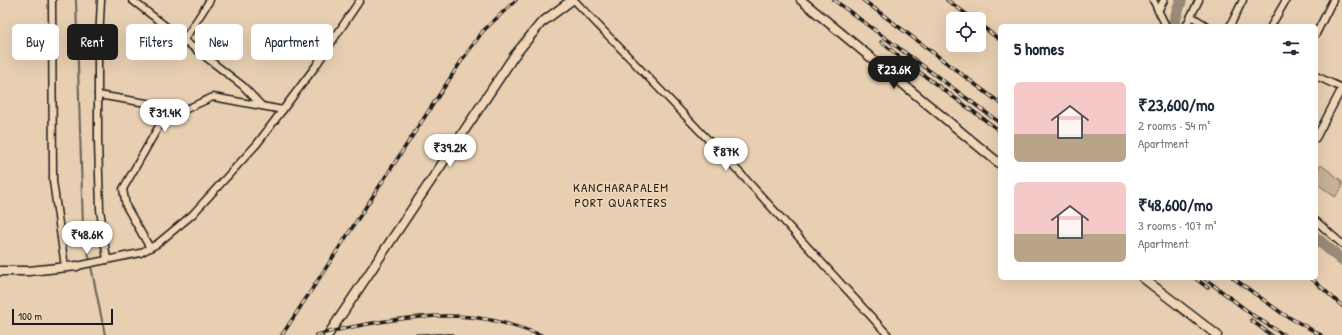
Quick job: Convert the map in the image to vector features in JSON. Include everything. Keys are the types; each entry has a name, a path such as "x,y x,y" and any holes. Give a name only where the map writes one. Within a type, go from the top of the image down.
{"street":[{"path":"52,0 53,181 65,267"},
{"path":"101,0 98,95 100,201 104,261"},
{"path":"132,0 163,24"},
{"path":"187,35 210,0"},
{"path":"0,271 29,271 77,266 127,256 150,248 174,231 210,198 258,144 360,0"},
{"path":"328,335 514,56 542,23 573,0 741,174 888,335"},
{"path":"801,0 998,162"},
{"path":"1153,0 1164,24"},
{"path":"1158,11 1164,0"},
{"path":"1187,24 1199,0"},
{"path":"1231,24 1243,0"},
{"path":"1272,24 1286,0"},
{"path":"1318,30 1333,0"},
{"path":"1191,16 1204,24"},
{"path":"187,42 242,86 262,106"},
{"path":"1318,77 1342,88 1318,134"},
{"path":"98,95 171,107 182,111"},
{"path":"150,248 126,206 123,189 129,176 159,126 182,111 213,97 283,110"},
{"path":"1318,223 1342,244"},
{"path":"1146,280 1217,335"}],"shaded area":[{"path":"1321,165 1342,181 1342,188 1335,197 1318,184 1318,169"}],"waterway":[{"path":"76,0 83,227 105,335"},
{"path":"1174,24 1181,0"},
{"path":"1318,240 1342,260"}],"railway":[{"path":"282,335 462,60 483,31 516,0"},
{"path":"834,0 998,122"},
{"path":"863,0 998,101"},
{"path":"947,0 963,12"},
{"path":"986,29 998,38"},
{"path":"881,42 911,66 998,130"},
{"path":"1198,280 1208,288"},
{"path":"1207,280 1254,316 1284,335"},
{"path":"1236,280 1283,314 1321,335"},
{"path":"1313,280 1342,306"},
{"path":"316,335 373,323 431,316 470,317 497,321 541,335"},
{"path":"1251,320 1271,335"},
{"path":"417,335 452,335"}],"district":[{"name":"KANCHARAPALEM PORT QUARTERS","path":"621,194"}]}
